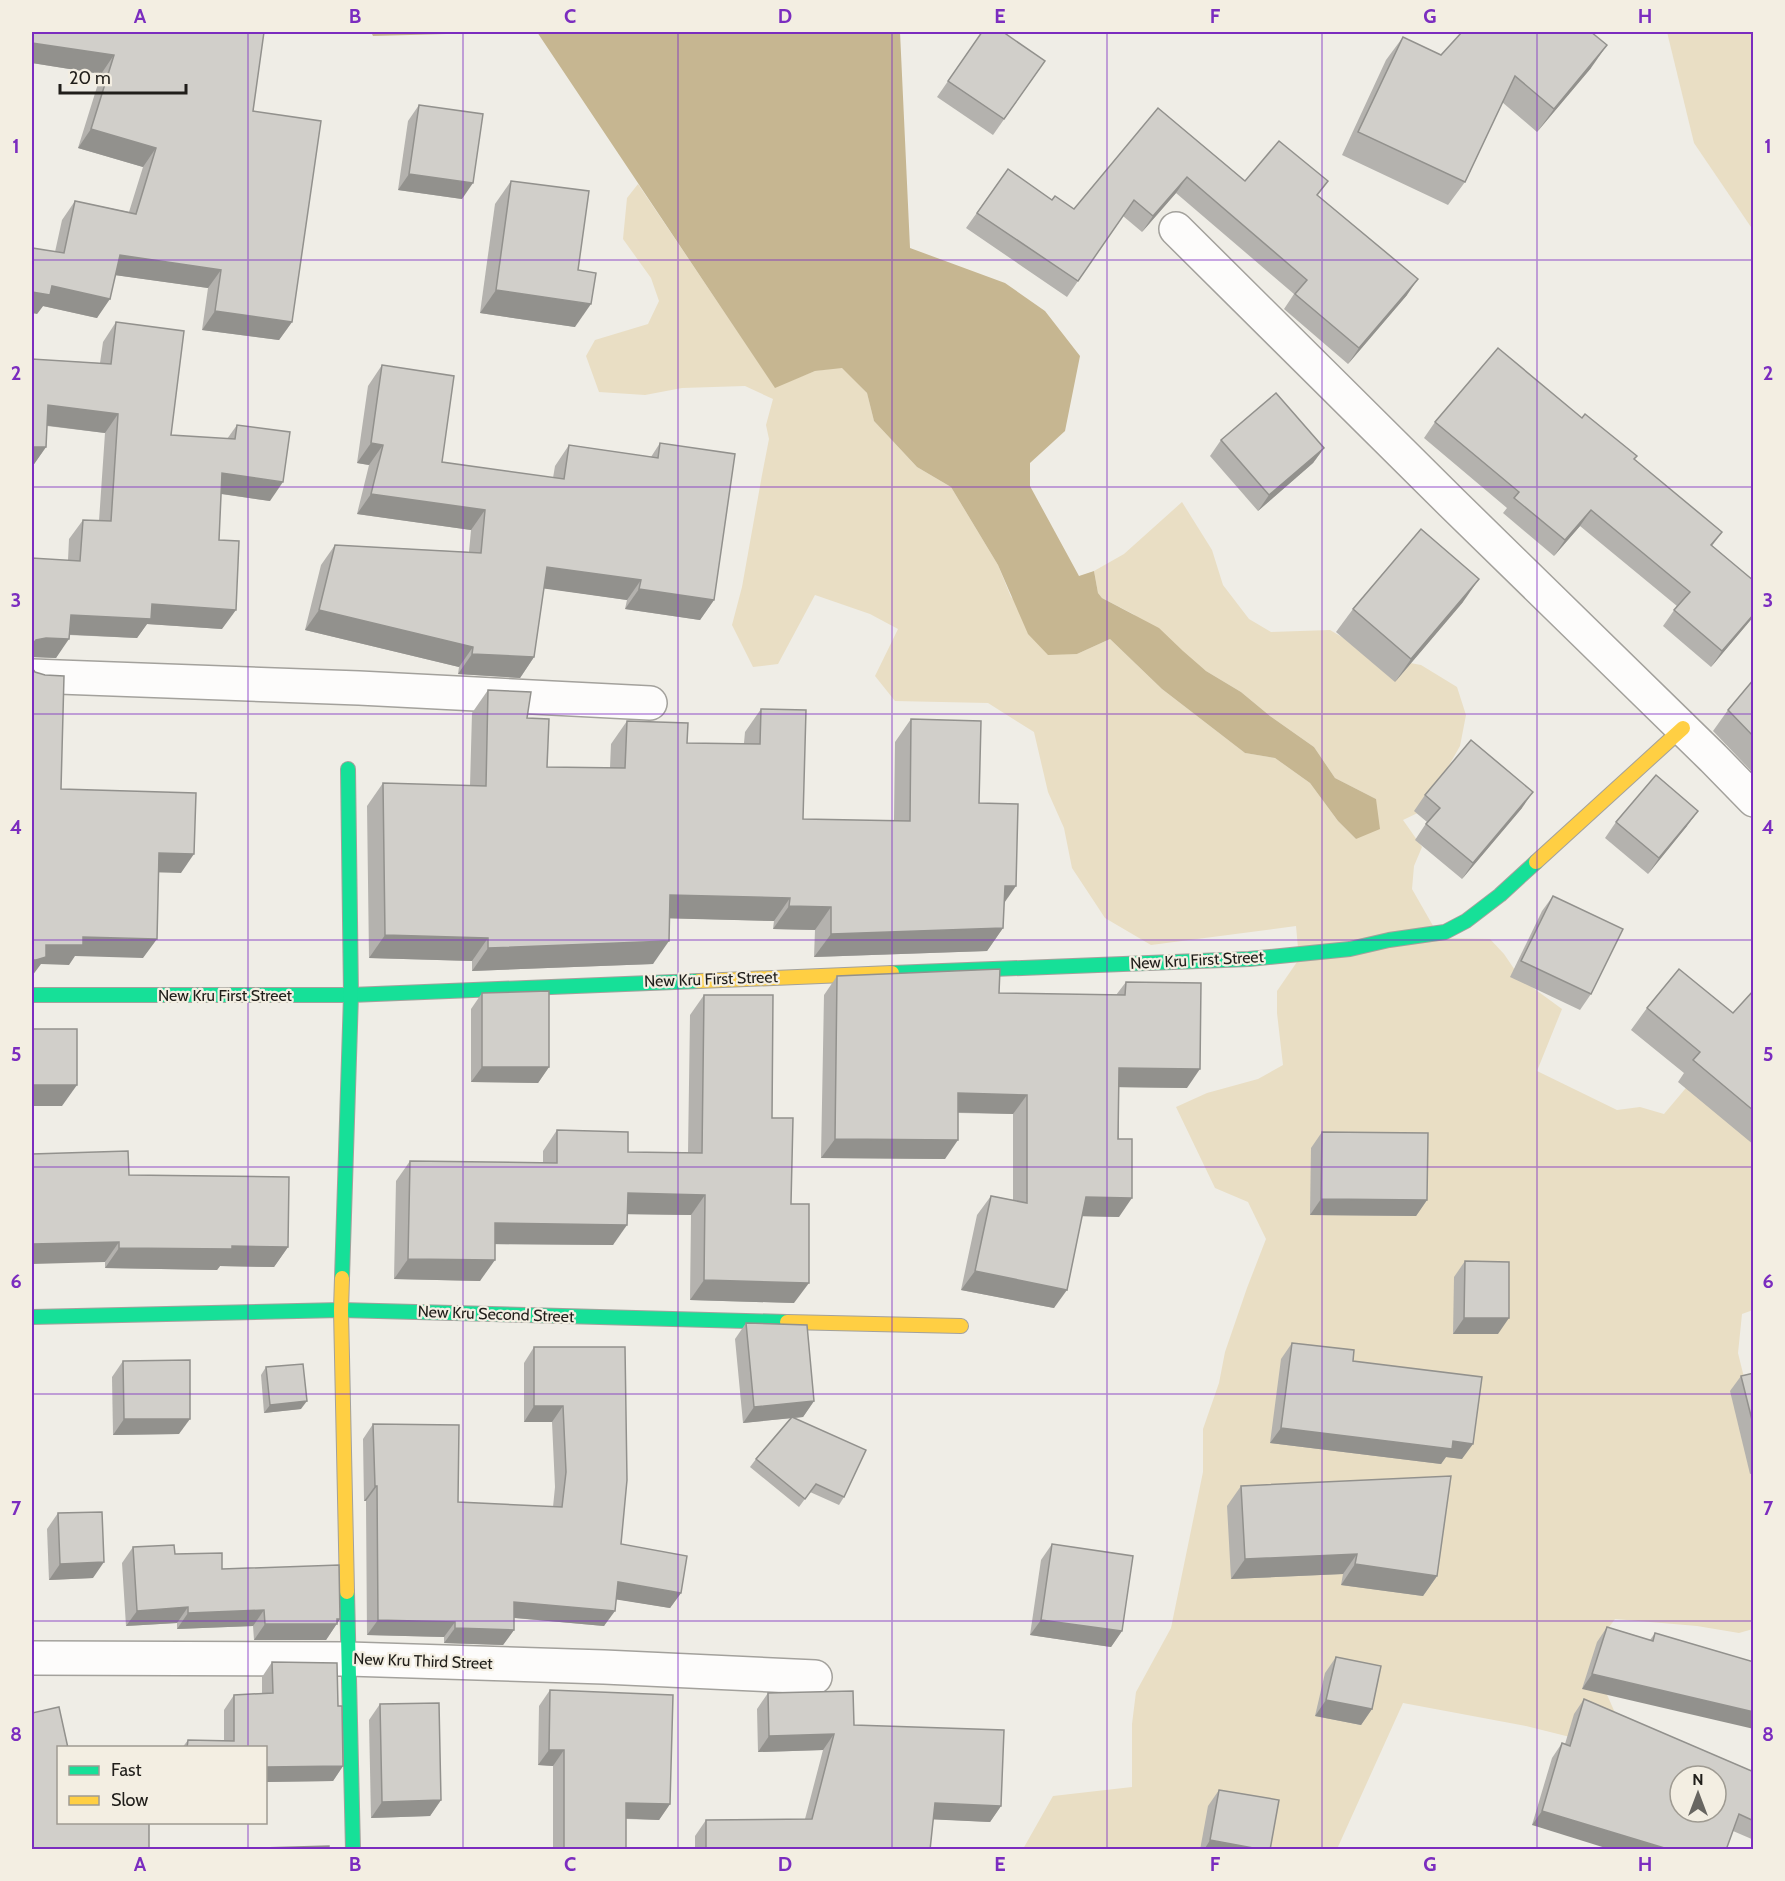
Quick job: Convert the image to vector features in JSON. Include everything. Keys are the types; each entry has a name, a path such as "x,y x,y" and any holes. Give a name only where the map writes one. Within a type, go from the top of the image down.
{"street":[{"path":"1176,229 1754,800"},
{"path":"32,676 359,688 650,703"},
{"name":"New Kru First Street","path":"32,995 351,995 1249,959 1350,949 1389,940 1445,932 1466,921 1500,895 1683,728"},
{"path":"348,769 351,995 341,1310 353,1850"},
{"name":"New Kru Second Street","path":"32,1317 341,1310 961,1326"},
{"name":"New Kru Third Street","path":"32,1658 348,1659 604,1667 815,1677"}],"shaded area":[{"path":"371,32 516,32 373,36"},
{"path":"537,32 900,32 910,248 1005,283 1045,311 1080,356 1065,431 1030,463 1030,486 1079,576 1094,571 1098,593 1102,598 1159,628 1206,671 1241,692 1314,747 1335,778 1376,799 1380,829 1356,839 1338,821 1310,783 1275,758 1245,753 1162,689 1110,639 1077,654 1048,655 1028,634 998,565 951,487 917,467 874,421 867,393 842,368 815,371 775,388"},
{"path":"1667,32 1753,32 1753,230 1694,143"},
{"path":"638,184 775,387 815,371 842,367 867,393 874,421 917,467 951,487 998,565 1011,597 1077,654 1110,639 1162,689 1245,753 1275,758 1310,783 1338,821 1356,839 1376,799 1335,778 1314,747 1241,692 1206,671 1133,614 1102,598 1098,593 1094,571 1124,554 1182,502 1212,550 1223,585 1249,619 1271,632 1330,630 1374,656 1421,665 1457,687 1466,715 1460,746 1426,809 1403,820 1422,847 1414,866 1412,889 1440,938 1490,939 1504,954 1521,979 1562,1009 1537,1071 1617,1110 1640,1107 1664,1114 1712,1057 1753,1076 1753,1310 1742,1314 1738,1353 1750,1402 1754,1466 1753,1629 1739,1633 1697,1626 1615,1619 1598,1642 1598,1674 1626,1738 1610,1747 1526,1726 1403,1703 1337,1849 1023,1849 1053,1796 1132,1787 1132,1724 1136,1692 1171,1628 1203,1472 1203,1429 1219,1383 1225,1352 1266,1239 1248,1202 1215,1188 1176,1107 1207,1093 1258,1079 1283,1065 1277,991 1299,959 1296,926 1151,945 1105,918 1072,868 1064,828 1048,792 1034,732 988,703 895,701 875,676 898,629 870,614 815,595 778,664 753,667 732,625 742,587 769,439 766,425 773,399 745,386 682,388 645,395 599,392 586,356 595,340 648,324 659,301 651,278 623,239 627,198"}],"building":[{"path":"32,32 264,32 253,111 321,121 292,322 215,311 221,270 120,255 110,299 52,286 50,295 32,292 32,248 64,253 75,201 136,214 156,148 91,129 114,55 32,43"},
{"path":"982,32 1003,32 1045,61 1004,119 948,81"},
{"path":"1462,32 1591,32 1607,45 1554,109 1515,76 1465,182 1358,132 1403,37 1441,55"},
{"path":"419,105 483,114 473,183 409,174"},
{"path":"1158,108 1245,181 1279,141 1328,181 1317,195 1418,279 1359,348 1295,294 1307,280 1187,177 1153,216 1134,200 1078,281 977,213 1008,169 1052,200 1055,196 1074,209"},
{"path":"511,181 589,191 578,270 596,273 591,304 496,290"},
{"path":"116,322 184,331 171,435 235,439 237,425 290,432 283,482 222,473 219,540 239,541 236,610 152,604 151,619 71,615 69,639 46,638 36,640 32,645 32,558 80,561 83,520 111,521 118,414 48,405 46,447 32,447 32,359 111,364"},
{"path":"1498,348 1582,418 1585,414 1637,456 1634,459 1722,532 1711,545 1754,581 1754,614 1722,651 1674,610 1690,592 1591,510 1565,540 1514,498 1519,492 1435,422"},
{"path":"382,365 454,376 442,462 564,479 569,445 658,458 660,443 735,454 714,600 639,589 641,580 547,567 534,657 472,654 473,647 319,610 335,545 481,553 485,510 371,494 383,445 371,443"},
{"path":"1276,393 1324,448 1269,495 1221,440"},
{"path":"1421,529 1479,579 1411,659 1353,609"},
{"path":"32,668 35,672 45,675 64,676 61,789 196,793 194,854 159,853 157,939 83,937 83,945 46,945 46,957 32,960"},
{"path":"1754,679 1754,737 1728,710"},
{"path":"488,690 531,692 527,718 549,719 547,767 625,768 627,721 688,723 687,743 760,744 761,709 806,710 803,819 910,821 911,719 981,721 979,803 1018,804 1016,886 1005,886 1003,928 831,934 831,907 789,906 790,898 670,895 669,941 488,948 488,938 385,935 383,783 486,786"},
{"path":"1471,740 1533,792 1473,863 1426,824 1440,808 1425,795"},
{"path":"1656,775 1698,811 1659,858 1616,822"},
{"path":"1553,896 1623,929 1591,994 1521,961"},
{"path":"1000,969 999,993 1125,995 1126,982 1201,983 1200,1069 1119,1068 1118,1139 1132,1139 1132,1198 1086,1197 1067,1290 975,1271 991,1196 1027,1203 1027,1095 958,1093 958,1140 835,1139 837,976"},
{"path":"1679,969 1733,1013 1754,990 1754,1111 1693,1060 1700,1052 1647,1008"},
{"path":"549,991 549,1067 482,1067 482,993"},
{"path":"704,995 773,995 772,1118 793,1118 791,1204 809,1204 809,1283 704,1280 705,1195 628,1193 627,1225 495,1223 495,1260 408,1259 410,1161 557,1163 557,1130 628,1132 628,1152 702,1153"},
{"path":"32,1029 77,1029 77,1085 32,1085"},
{"path":"1322,1132 1428,1133 1427,1200 1321,1199"},
{"path":"128,1151 129,1175 289,1177 288,1247 119,1248 119,1242 32,1244 32,1154"},
{"path":"1465,1261 1509,1262 1509,1318 1464,1318"},
{"path":"746,1323 807,1325 814,1401 754,1407"},
{"path":"1292,1343 1354,1350 1353,1361 1482,1377 1473,1444 1453,1441 1452,1449 1281,1428"},
{"path":"534,1347 625,1347 627,1480 621,1544 687,1556 681,1593 618,1582 615,1611 514,1602 514,1630 455,1628 455,1622 378,1620 377,1486 375,1486 373,1424 459,1425 458,1502 562,1507 566,1472 563,1406 534,1406"},
{"path":"190,1360 190,1419 124,1419 123,1361"},
{"path":"303,1364 307,1401 270,1405 266,1367"},
{"path":"1754,1373 1754,1428 1741,1376"},
{"path":"792,1417 866,1450 844,1497 816,1484 805,1499 756,1459"},
{"path":"1451,1476 1437,1576 1355,1564 1357,1554 1245,1559 1241,1486"},
{"path":"102,1512 104,1562 60,1564 58,1513"},
{"path":"1052,1544 1133,1556 1122,1631 1041,1620"},
{"path":"174,1545 175,1554 222,1553 222,1569 339,1565 340,1619 337,1619 337,1624 265,1624 264,1610 188,1613 188,1607 137,1611 133,1547"},
{"path":"1607,1627 1653,1641 1655,1633 1754,1662 1754,1712 1592,1674"},
{"path":"1336,1657 1381,1666 1372,1709 1326,1700"},
{"path":"272,1662 337,1663 338,1706 342,1706 343,1766 267,1767 267,1746 187,1746 188,1740 234,1741 234,1695 273,1693"},
{"path":"550,1690 673,1695 670,1804 626,1803 626,1850 564,1850 564,1750 549,1750"},
{"path":"853,1691 854,1725 1004,1730 1001,1806 935,1803 930,1850 706,1850 706,1820 812,1819 834,1734 769,1736 768,1693"},
{"path":"1584,1699 1754,1772 1754,1821 1739,1814 1726,1850 1671,1850 1542,1811 1562,1743 1570,1746"},
{"path":"439,1703 441,1800 382,1802 380,1704"},
{"path":"59,1707 68,1746 57,1746 57,1824 149,1824 149,1850 32,1850 32,1713"},
{"path":"1219,1790 1279,1800 1270,1850 1210,1840"},
{"path":"329,1846 329,1850 262,1850 262,1848"}],"traffic: fast":[{"path":"342,1278 351,995 348,769"},
{"path":"892,973 1249,959 1350,949 1389,940 1445,932 1466,921 1500,895 1536,862"},
{"path":"32,995 351,995 699,981"},
{"path":"32,1317 341,1310 787,1322"},
{"path":"347,1592 353,1850"}],"traffic: slow":[{"path":"1536,862 1683,728"},
{"path":"699,981 892,973"},
{"path":"342,1278 347,1592"},
{"path":"787,1322 961,1326"}]}
